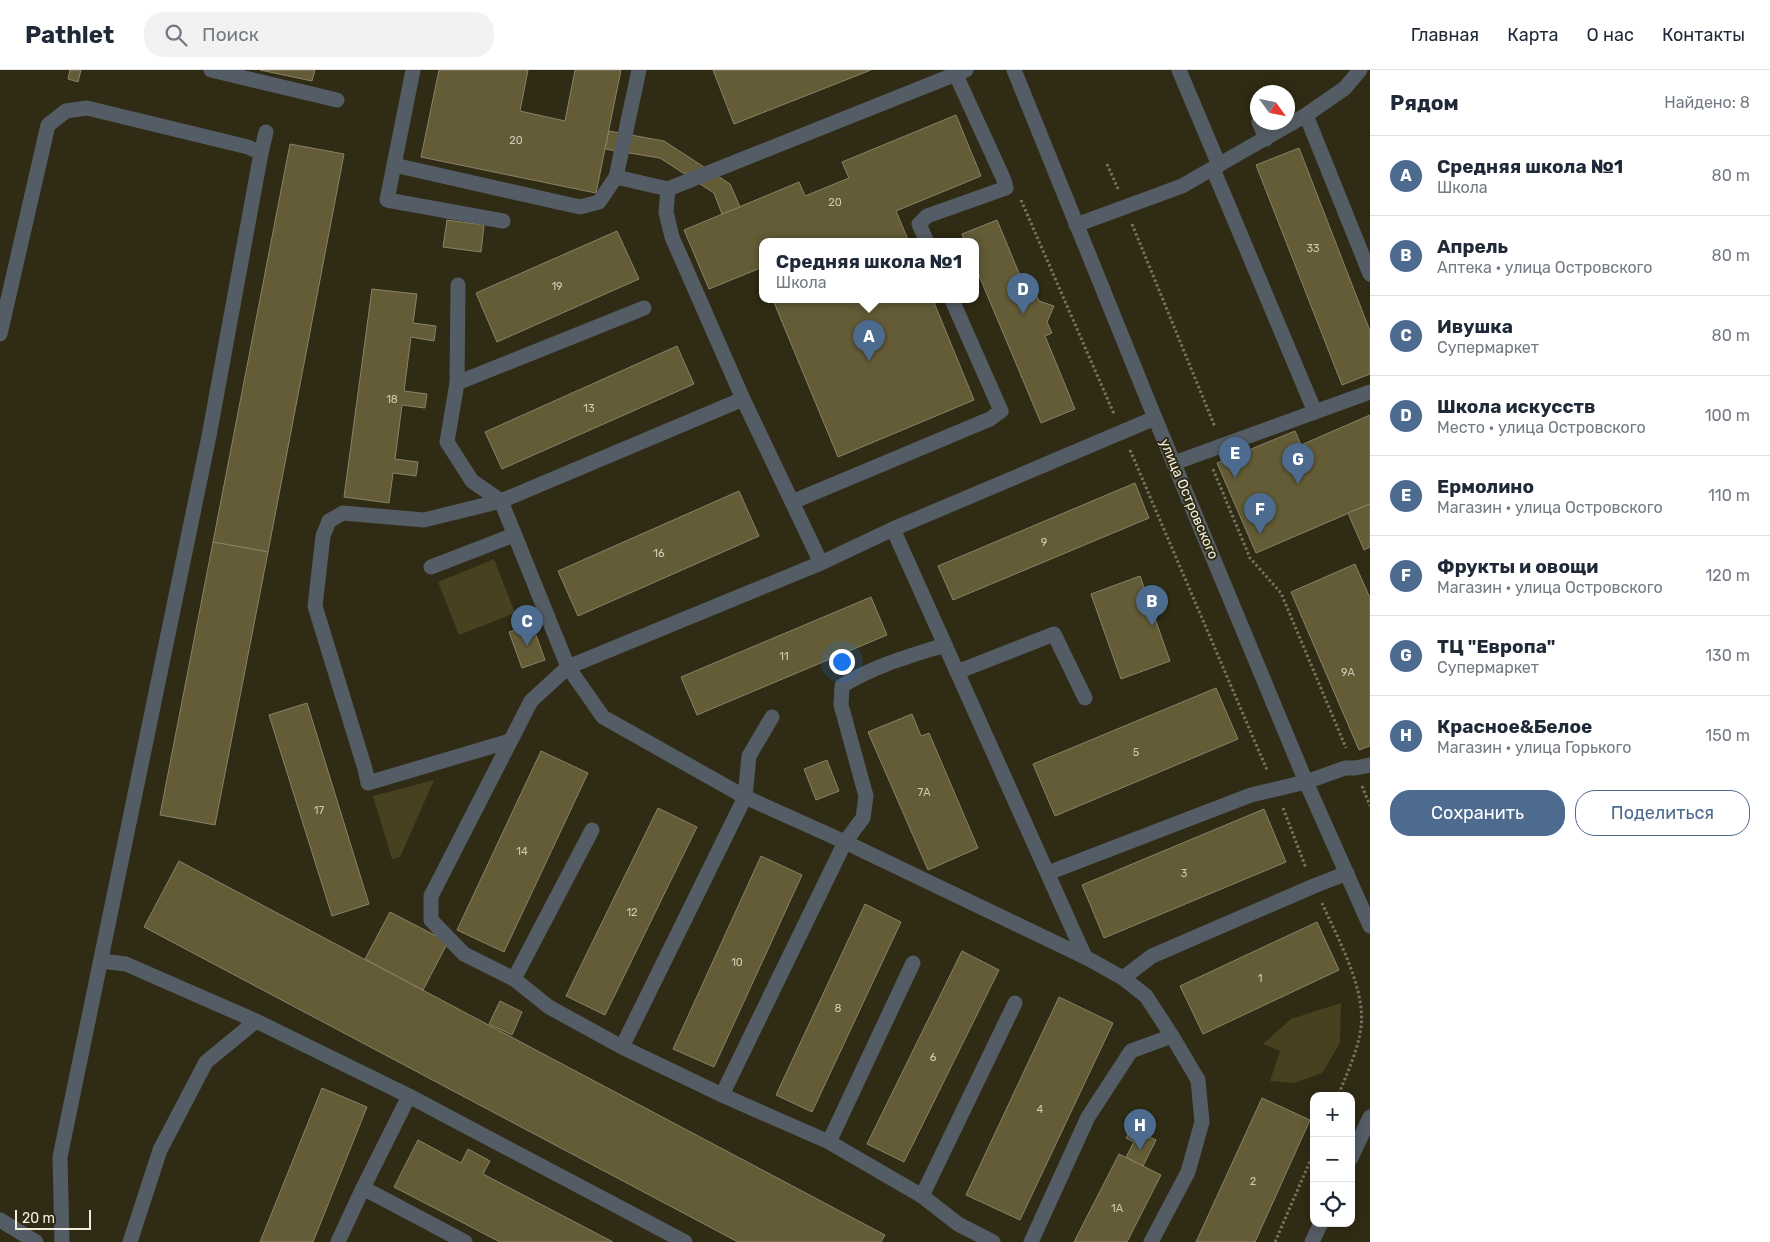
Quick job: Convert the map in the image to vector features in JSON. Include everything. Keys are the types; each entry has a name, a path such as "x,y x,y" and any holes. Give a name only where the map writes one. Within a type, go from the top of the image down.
{"street":[{"path":"211,70 337,100"},
{"path":"413,70 387,200 503,221"},
{"path":"394,165 580,207 599,202 616,176 640,70"},
{"name":"улица Островского","path":"1014,70 1155,418 1306,782 1370,926"},
{"path":"1179,70 1315,412"},
{"path":"1076,225 1182,186 1306,115 1345,88 1360,70"},
{"path":"616,176 668,189 961,73 1006,188 927,216 919,224 925,238"},
{"path":"0,334 48,125 66,111 87,108 248,147 261,153"},
{"path":"1306,115 1370,274"},
{"path":"1262,130 1266,139"},
{"path":"62,1242 60,1156 209,436 266,132"},
{"path":"668,189 666,212 672,237 743,399 821,563"},
{"path":"458,286 457,384 448,442 472,481 501,501 568,667 603,717 745,798 845,842 1085,957 1123,978 1146,996 1198,1080 1202,1122 1188,1172 1151,1242"},
{"path":"792,502 990,419 1001,411 953,303"},
{"path":"457,384 644,308"},
{"path":"1174,463 1370,392"},
{"path":"510,741 368,783 316,606 323,536 329,521 343,513 424,520 501,501 743,399"},
{"path":"993,1242 958,1224 922,1196 829,1142 722,1095 622,1047 549,1006 514,979 464,954 431,920 432,896 531,702 568,667 821,563 893,529 1155,418"},
{"path":"893,529 1085,957"},
{"path":"431,567 514,535"},
{"path":"957,672 1054,634 1085,698"},
{"path":"722,1095 845,842 863,818 866,796 841,705 842,686 857,676 945,645"},
{"path":"622,1047 745,798 749,756 772,717"},
{"path":"1048,873 1251,794 1306,782 1345,768 1370,765"},
{"path":"514,979 592,830"},
{"path":"1123,978 1152,956 1347,873"},
{"path":"101,961 126,964 256,1021 409,1096 685,1242"},
{"path":"829,1142 913,963"},
{"path":"922,1196 1015,1004"},
{"path":"130,1242 160,1150 206,1062 256,1021"},
{"path":"1031,1242 1088,1117 1131,1051 1172,1036"},
{"path":"338,1242 409,1096"},
{"path":"1355,1149 1370,1117"},
{"path":"363,1188 465,1242"},
{"path":"0,1220 36,1242"},
{"path":"1312,1242 1319,1227"}],"path":[{"path":"1108,164 1218,432 1211,463 1250,558 1281,593 1370,806"},
{"path":"1020,200 1122,432 1275,789 1314,886 1347,959 1358,992 1362,1025 1356,1052 1340,1092"},
{"path":"1275,1242 1310,1161"}],"shaded area":[{"path":"494,559 515,613 459,635 438,582"},
{"path":"434,780 400,857 392,859 373,796"},
{"path":"1341,1003 1340,1043 1322,1073 1294,1083 1270,1081 1280,1051 1263,1044 1291,1019"}],"building":[{"path":"70,70 81,70 78,82 68,79"},
{"path":"260,70 315,70 312,81"},
{"path":"439,70 528,70 520,111 565,121 575,70 621,70 596,193 421,157"},
{"path":"713,70 871,70 734,124"},
{"path":"956,115 981,176 896,211 907,238 759,238 759,269 709,289 684,230 799,182 805,196 849,178 842,162"},
{"path":"609,131 664,141 730,184 740,207 722,214 714,193 660,158 605,149"},
{"path":"290,144 344,154 268,552 213,542"},
{"path":"1299,148 1370,331 1370,374 1342,385 1256,165"},
{"path":"447,220 484,225 481,252 443,247"},
{"path":"997,220 1028,295 1035,292 1039,301 1054,306 1047,322 1052,333 1045,336 1075,409 1041,423 979,276 979,238 964,238 962,234"},
{"path":"617,231 639,279 497,342 476,293"},
{"path":"372,289 417,294 413,323 436,326 434,341 411,337 404,391 427,394 425,408 402,405 395,459 418,462 416,476 393,473 389,503 344,497"},
{"path":"774,303 934,303 974,400 838,457"},
{"path":"677,346 694,384 502,469 485,432"},
{"path":"1370,415 1370,504 1256,553 1217,463 1295,431 1301,445"},
{"path":"1135,483 1149,518 953,600 938,566"},
{"path":"739,491 759,536 578,616 558,571"},
{"path":"1370,504 1370,547 1364,550 1348,513"},
{"path":"213,542 268,552 215,825 160,815"},
{"path":"1355,564 1370,598 1370,746 1359,750 1291,592"},
{"path":"1140,576 1170,661 1121,679 1091,594"},
{"path":"871,597 887,635 697,715 681,677"},
{"path":"532,624 545,660 522,668 509,632"},
{"path":"1216,688 1238,739 1055,816 1033,764"},
{"path":"307,703 369,904 332,916 269,715"},
{"path":"912,714 921,736 929,733 978,848 928,870 868,732"},
{"path":"541,751 588,773 504,952 457,930"},
{"path":"827,760 839,791 816,800 804,769"},
{"path":"658,808 697,827 605,1015 566,996"},
{"path":"1264,809 1286,862 1104,938 1082,885"},
{"path":"761,856 802,875 714,1067 673,1049"},
{"path":"179,861 885,1235 881,1242 738,1242 144,927"},
{"path":"865,904 901,922 812,1112 776,1095"},
{"path":"390,912 448,942 423,990 365,959"},
{"path":"1317,922 1339,970 1203,1034 1180,986"},
{"path":"962,951 999,970 904,1162 867,1144"},
{"path":"1059,997 1113,1023 1020,1220 966,1195"},
{"path":"500,1001 522,1012 512,1035 489,1024"},
{"path":"322,1088 367,1107 313,1242 260,1242"},
{"path":"1262,1098 1310,1120 1255,1242 1196,1242"},
{"path":"1131,1128 1156,1140 1143,1166 1126,1157 1134,1142 1126,1138"},
{"path":"418,1140 461,1163 468,1149 490,1161 483,1174 613,1242 500,1242 394,1187"},
{"path":"1119,1154 1161,1175 1127,1242 1074,1242"}],"place":[{"name":"Школа искусств","path":"1023,314"},
{"name":"Средняя школа №1","path":"869,361"},
{"name":"Ермолино","path":"1235,478"},
{"name":"ТЦ \"Европа\"","path":"1298,484"},
{"name":"Фрукты и овощи","path":"1260,534"},
{"name":"Апрель","path":"1152,626"},
{"name":"Ивушка","path":"527,646"},
{"name":"Красное&Белое","path":"1140,1150"}]}
